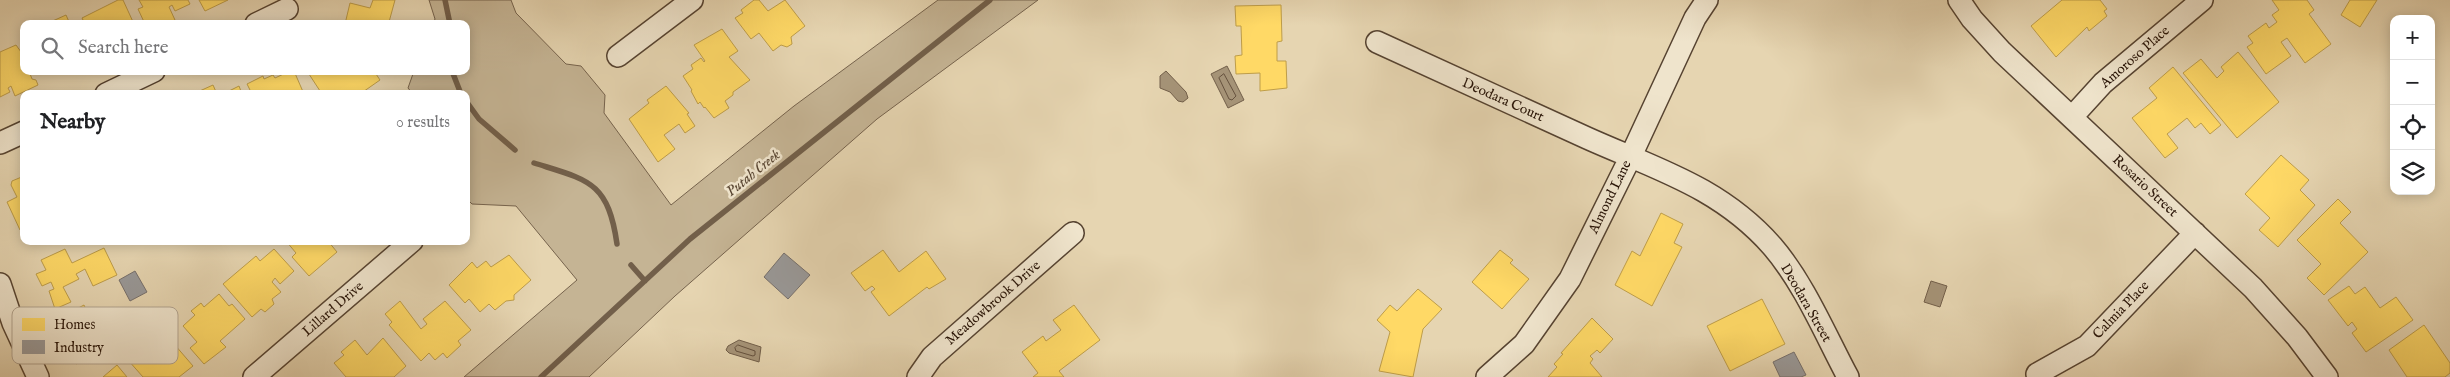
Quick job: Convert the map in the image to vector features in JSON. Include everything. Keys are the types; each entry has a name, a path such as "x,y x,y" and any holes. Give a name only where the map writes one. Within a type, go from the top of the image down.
{"street":[{"path":"618,56 692,0"},
{"name":"Almond Lane","path":"1487,377 1524,344 1570,279 1630,158 1695,18 1707,0"},
{"name":"Rosario Street","path":"1959,0 1972,19 2002,52 2196,233 2276,312 2327,377"},
{"name":"Amoroso Place","path":"2072,117 2103,83 2202,0"},
{"path":"264,20 287,9"},
{"name":"Deodara Court","path":"1377,42 1630,158"},
{"path":"114,90 146,75"},
{"path":"0,143 20,134"},
{"name":"Deodara Street","path":"1630,158 1684,179 1734,210 1772,246 1794,278 1848,377"},
{"name":"Meadowbrook Drive","path":"918,377 932,357 1074,233"},
{"name":"Calmia Place","path":"2037,374 2087,346 2196,233"},
{"name":"Lillard Drive","path":"254,377 407,245"},
{"path":"0,284 12,320"},
{"path":"32,364 38,377"}],"shaded area":[{"path":"429,0 511,0 516,13 566,64 581,66 605,95 604,113 671,205 794,106 938,0 1038,0 877,119 675,296 589,377 464,377 577,280 516,206 472,204 470,202 470,90 410,90 408,88 413,75 470,75 470,20 435,19"}],"water":[{"path":"1227,66 1244,100 1228,108 1211,74"},
{"path":"1166,71 1186,92 1188,98 1183,102 1178,101 1170,92 1160,88 1160,76"},
{"path":"1931,281 1947,286 1940,307 1924,302"},
{"path":"739,340 761,347 759,362 729,353 726,350 728,346"}],"building: Homes":[{"path":"118,0 123,0 132,20 83,20 82,18"},
{"path":"139,0 188,0 190,4 175,11 172,5 169,7 175,20 143,20 138,9 143,7"},
{"path":"199,0 228,0 205,11"},
{"path":"373,0 395,0 390,20 346,20 350,3 370,8"},
{"path":"754,0 759,0 768,11 785,0 805,26 791,37 792,44 787,47 781,45 773,51 759,33 751,39 735,18 743,13 741,10"},
{"path":"2062,0 2100,0 2107,9 2104,11 2107,16 2089,31 2087,27 2056,57 2031,26"},
{"path":"2272,0 2307,0 2314,10 2309,14 2331,44 2305,63 2287,38 2281,42 2291,56 2266,74 2247,47 2253,43 2248,36 2266,23 2269,28 2277,22 2272,15 2279,10"},
{"path":"2350,0 2377,0 2360,27 2341,15"},
{"path":"1281,5 1282,41 1277,42 1277,61 1286,61 1287,88 1260,91 1260,73 1236,74 1235,56 1242,55 1241,26 1236,26 1235,6"},
{"path":"66,15 68,20 55,20"},
{"path":"722,29 738,51 729,57 750,80 733,92 733,95 725,101 729,108 714,118 700,102 698,104 683,76 693,69 691,65 701,58 705,61 694,45"},
{"path":"16,45 20,50 20,75 30,75 38,85 28,90 20,90 20,94 15,96 11,86 8,88 10,92 0,97 0,52"},
{"path":"2238,52 2279,102 2237,138 2183,73 2201,59 2217,78 2224,71 2221,67"},
{"path":"2173,67 2221,125 2210,134 2201,123 2195,128 2187,118 2167,134 2178,148 2165,158 2132,118 2157,98 2149,88"},
{"path":"273,75 275,78 281,75 296,75 302,90 250,90 247,84 263,76 264,79"},
{"path":"310,75 377,75 380,80 366,90 319,90"},
{"path":"213,85 215,90 202,90"},
{"path":"239,86 240,90 231,90"},
{"path":"666,86 689,113 687,114 695,126 685,133 679,124 664,135 675,149 658,162 629,119 649,103 647,100"},
{"path":"2281,155 2309,180 2300,190 2315,205 2278,247 2259,230 2270,218 2245,194"},
{"path":"20,178 20,230 7,202 17,197 11,185 12,181"},
{"path":"2338,199 2351,212 2340,223 2368,252 2324,295 2307,278 2321,264 2297,240"},
{"path":"1661,213 1683,224 1674,243 1682,247 1652,306 1615,285 1632,251 1640,256"},
{"path":"289,245 331,245 337,252 309,276 292,257 296,253"},
{"path":"104,248 117,275 93,286 85,269 76,274 79,279 63,287 71,302 60,307 54,307 49,291 54,289 51,282 42,286 36,274 46,270 41,260 65,249 72,263"},
{"path":"274,249 294,271 280,284 275,278 272,282 281,292 272,299 274,304 265,312 261,309 252,317 223,284 256,256 260,261"},
{"path":"883,250 899,272 926,251 946,279 929,289 927,287 889,316 871,292 875,289 872,286 865,291 851,273"},
{"path":"1500,250 1513,260 1510,263 1529,279 1502,309 1472,282"},
{"path":"509,255 531,280 514,295 514,300 506,301 495,310 489,304 480,312 469,299 465,303 449,285 472,262 477,268 486,261 491,267"},
{"path":"2349,286 2355,294 2365,287 2380,308 2396,297 2413,320 2366,352 2352,333 2357,329 2352,322 2348,326 2328,300"},
{"path":"1418,289 1442,309 1423,329 1413,377 1379,371 1390,332 1377,320 1390,305 1397,311"},
{"path":"219,294 229,306 232,304 245,319 220,341 226,347 204,364 190,348 197,342 183,326 195,315 191,311 201,303 204,307"},
{"path":"1762,299 1785,344 1730,371 1707,326"},
{"path":"400,301 421,329 427,324 423,319 445,301 471,330 458,341 461,345 447,358 443,353 435,360 429,353 421,361 389,325 392,322 385,314"},
{"path":"1074,305 1100,340 1059,371 1064,377 1033,377 1038,373 1022,352 1043,336 1046,341 1061,330 1053,320"},
{"path":"1592,318 1613,339 1600,353 1597,350 1590,356 1593,359 1590,363 1602,377 1548,377 1557,367 1554,364 1563,354 1561,353"},
{"path":"2424,325 2450,363 2450,373 2445,377 2407,377 2389,350"},
{"path":"383,338 406,366 394,377 346,377 334,363 344,355 341,352 355,340 367,355"},
{"path":"178,349 193,366 179,377 143,377 132,364 178,364"},
{"path":"117,365 127,377 103,377"}],"building: Industry":[{"path":"784,253 810,275 788,299 764,277"},
{"path":"135,271 147,292 130,301 119,280"},
{"path":"1794,352 1806,375 1801,377 1780,377 1773,362"}],"waterway":[{"path":"445,0 449,20"},
{"name":"Putah Creek","path":"541,377 690,239 990,0"},
{"path":"454,75 459,90"},
{"path":"470,107 479,119 515,150"},
{"path":"534,163 582,179 592,186 601,195 608,207 617,244"},
{"path":"631,265 645,281"}]}
